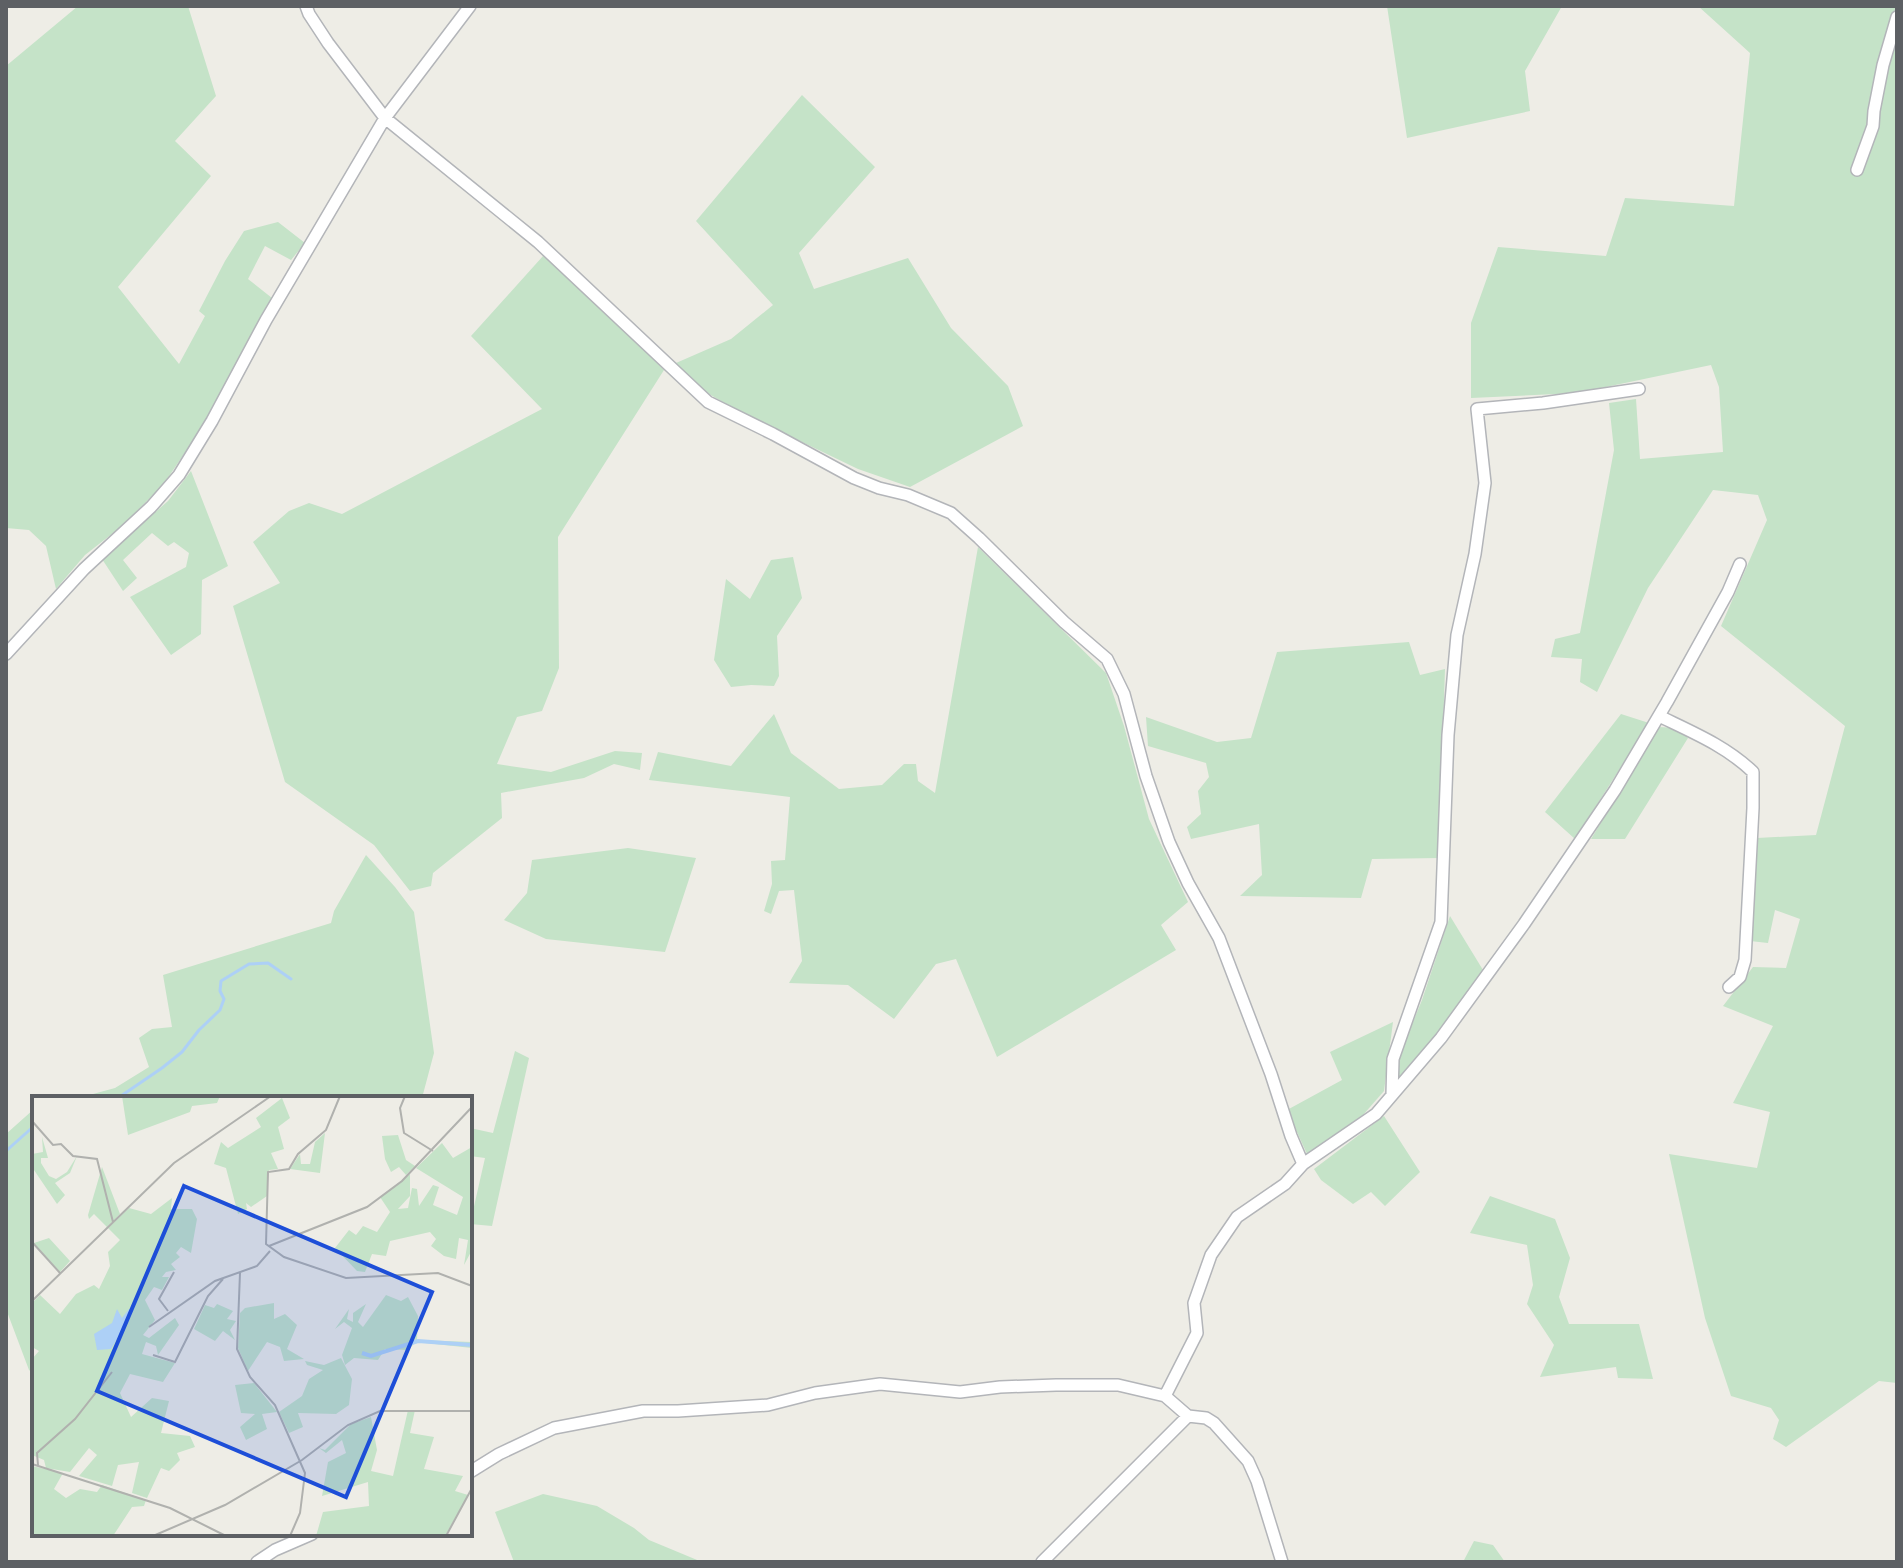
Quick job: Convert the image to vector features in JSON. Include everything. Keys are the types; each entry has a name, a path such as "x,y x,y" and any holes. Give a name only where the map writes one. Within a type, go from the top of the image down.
{"street":[{"path":"306,6 328,43 385,118 538,242 708,402 854,478 951,513 1107,659 1124,694 1146,776 1169,842 1219,938 1303,1164"},
{"path":"6,654 84,569 151,507 179,475 385,118 470,6"},
{"path":"1857,170 1873,126 1883,65 1897,17"},
{"path":"1392,1095 1393,1059 1441,922 1448,735 1457,635 1475,554 1485,483 1477,409 1639,389"},
{"path":"1165,1396 1197,1333 1194,1303 1211,1255 1237,1217 1285,1184 1303,1164 1376,1114 1441,1038 1524,924 1615,790 1728,592 1740,564"},
{"path":"1659,716 1705,738 1738,758 1753,772 1745,960 1740,977 1729,987"},
{"path":"472,1471 554,1428 643,1411 768,1405 815,1393 880,1384 960,1392 1000,1387 1118,1385 1165,1396 1188,1416 1206,1418 1214,1423 1248,1461 1282,1562"},
{"path":"1042,1562 1188,1416"},
{"path":"257,1562 275,1550 307,1536"}],"green space":[{"path":"78,6 188,6 216,96 175,141 211,176 118,287 179,364 205,316 199,311 244,231 278,222 305,243 291,260 265,246 248,279 272,298 207,420 163,485 122,526 85,555 56,589 46,546 29,530 6,528 6,66"},
{"path":"1387,6 1562,6 1525,71 1530,111 1407,138"},
{"path":"1698,6 1897,6 1897,1383 1879,1381 1786,1447 1773,1439 1779,1420 1771,1408 1731,1396 1705,1318 1669,1154 1757,1168 1770,1112 1733,1103 1773,1026 1723,1006 1753,967 1786,968 1800,919 1775,910 1768,943 1750,941 1757,838 1816,835 1845,726 1721,626 1767,520 1758,495 1713,490 1648,588 1597,692 1580,682 1582,659 1551,657 1555,639 1580,633 1614,450 1609,403 1636,399 1640,459 1723,452 1719,387 1711,365 1577,393 1471,398 1471,323 1498,247 1606,256 1625,198 1734,206 1750,53"},
{"path":"802,95 875,167 799,253 814,289 908,258 951,328 1008,386 1023,426 910,487 858,469 742,413 702,390 676,363 731,339 773,305 696,221"},
{"path":"543,256 595,299 664,370 558,537 559,668 542,711 517,717 497,764 551,772 615,751 642,753 640,770 614,764 584,778 501,793 502,818 433,873 431,886 410,891 374,845 285,782 233,606 280,583 253,542 289,511 309,503 342,514 542,409 471,336"},
{"path":"191,471 228,566 202,580 201,634 171,655 130,597 186,567 189,553 174,542 168,546 152,533 123,560 137,578 123,591 102,559 168,501"},
{"path":"978,547 1106,673 1149,819 1188,902 1161,925 1176,950 997,1057 956,959 936,964 894,1019 848,985 789,983 802,961 794,890 779,891 771,914 764,911 772,884 771,861 785,860 790,797 649,780 658,752 731,766 774,714 791,753 839,789 882,785 904,764 916,764 918,781 935,793"},
{"path":"793,557 802,598 777,636 779,676 774,686 731,687 714,660 726,579 750,599 771,560"},
{"path":"1409,642 1420,675 1445,669 1439,858 1372,859 1361,898 1240,896 1262,875 1259,824 1191,839 1187,827 1201,814 1198,791 1209,777 1206,763 1148,746 1146,717 1217,742 1251,738 1277,652"},
{"path":"1621,714 1649,723 1575,839 1545,812"},
{"path":"1659,727 1677,728 1688,738 1625,839 1591,839"},
{"path":"628,848 696,858 665,952 546,939 504,920 527,893 532,860"},
{"path":"366,855 414,912 434,1053 423,1096 48,1096 93,1094 115,1088 149,1067 139,1038 152,1029 172,1027 163,975 331,923 334,911"},
{"path":"1450,916 1483,970 1399,1081 1399,1056 1422,1000"},
{"path":"1393,1022 1384,1091 1363,1115 1307,1154 1287,1110 1342,1080 1330,1052"},
{"path":"515,1051 529,1058 492,1226 472,1224 485,1158 472,1156 472,1128 493,1133"},
{"path":"32,1111 32,1372 6,1309 6,1134"},
{"path":"1384,1116 1420,1172 1385,1206 1371,1192 1353,1204 1321,1180 1314,1169"},
{"path":"1490,1196 1555,1219 1570,1258 1559,1297 1569,1324 1639,1324 1653,1379 1618,1378 1616,1367 1540,1377 1554,1345 1527,1304 1533,1285 1527,1245 1470,1233"},
{"path":"543,1494 597,1506 649,1540 702,1562 514,1562 495,1512"},
{"path":"1474,1541 1493,1545 1505,1562 1463,1562"}],"waterway":[{"path":"121,1096 182,1052 220,1010 224,999 220,991 221,981 249,964 268,963 291,979"},
{"path":"6,1151 32,1128"}]}
